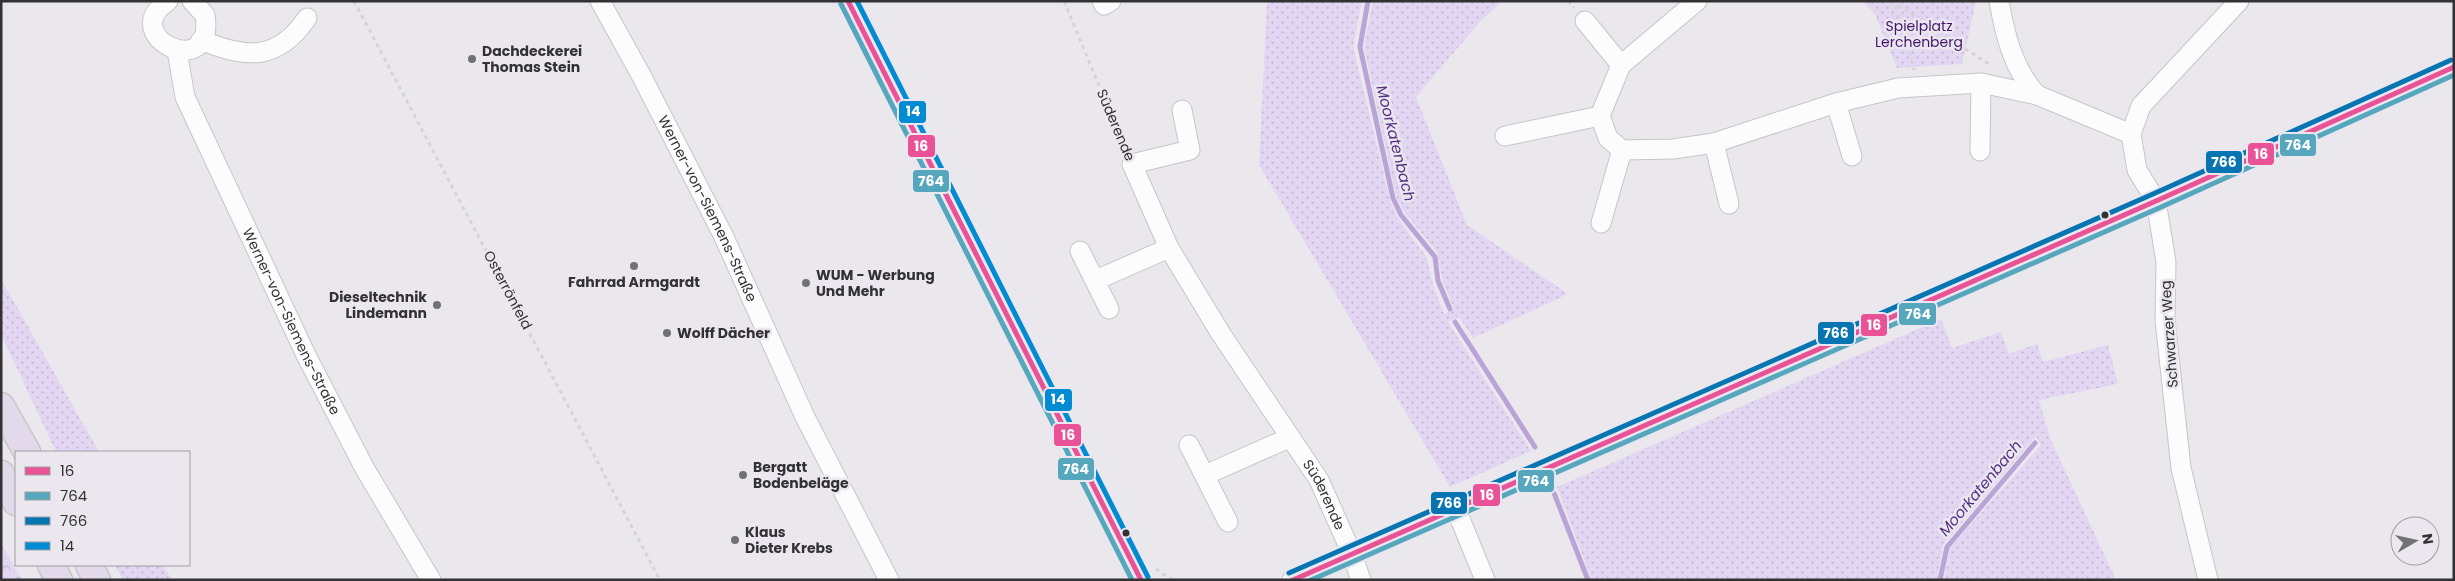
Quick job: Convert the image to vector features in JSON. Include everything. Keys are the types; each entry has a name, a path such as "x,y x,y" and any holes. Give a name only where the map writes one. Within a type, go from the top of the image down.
{"highway":[{"path":"1,406 26,451"},
{"path":"1,474 15,500"},
{"path":"52,566 59,580"},
{"path":"90,566 97,580"}],"street":[{"path":"168,1 158,11 154,20 154,30 164,45 176,51 194,47 205,34 205,15 201,8 192,1"},
{"name":"Werner-von-Siemens-Straße","path":"600,1 641,74 724,237 805,417 890,580"},
{"path":"848,1 1141,580"},
{"path":"1102,1 1104,5 1111,1"},
{"path":"1697,1 1622,65 1600,116 1608,138 1622,150 1673,149 1714,144 1836,103 1898,88 1982,83 2037,95 2131,134"},
{"path":"1999,1 2014,62 2024,81 2037,95"},
{"path":"2156,201 2137,170 2131,134 2141,106 2239,1"},
{"path":"201,40 227,50 247,53 268,52 296,34 307,18"},
{"path":"1585,21 1622,65"},
{"name":"Werner-von-Siemens-Straße","path":"176,51 185,96 306,355 365,469 431,580"},
{"path":"1292,580 2156,201 2454,67"},
{"path":"1980,152 1982,83"},
{"path":"1836,103 1852,156"},
{"path":"1132,164 1190,150 1182,110"},
{"path":"1505,136 1600,116"},
{"path":"1714,144 1729,204"},
{"path":"1601,223 1622,150"},
{"name":"Süderende","path":"1132,164 1170,248 1221,334 1319,480 1352,554 1361,580"},
{"name":"Schwarzer Weg","path":"2156,201 2166,262 2165,320 2182,468 2208,580"},
{"path":"1096,280 1170,248"},
{"path":"1080,251 1109,309"},
{"path":"1205,475 1290,438"},
{"path":"1189,445 1228,522"},
{"path":"1456,509 1485,580"}],"path":[{"name":"Osterrönfeld","path":"354,1 660,580"},
{"name":"Süderende","path":"1064,1 1132,164"},
{"path":"1892,1 1896,6 1994,67 2011,90"},
{"path":"1896,6 1919,86"}],"green space":[{"path":"1267,1 1362,1 1353,47 1390,200 1397,217 1427,258 1433,285 1444,314 1454,309 1443,283 1437,252 1404,212 1396,196 1364,46 1373,1 1502,1 1478,24 1416,97 1467,225 1568,294 1473,338 1459,317 1448,322 1531,451 1450,487 1259,165"},
{"name":"Spielplatz Lerchenberg","path":"1863,1 1976,1 1962,64 1897,68 1875,14"},
{"path":"1,279 98,451 56,451 1,334"},
{"path":"1941,319 1952,348 2001,332 2009,354 2037,344 2043,362 2108,345 2118,384 2039,400 2050,438 2116,580 1944,580 1950,548 2041,445 2036,436 1943,545 1937,580 1592,580 1557,487"},
{"path":"1,543 22,580 1,580"},
{"path":"116,566 164,566 172,580 123,580"}],"waterway":[{"name":"Moorkatenbach","path":"1368,1 1360,47 1393,198 1401,215 1435,257 1438,281 1450,309"},
{"name":"Moorkatenbach","path":"1455,322 1535,447"},
{"name":"Moorkatenbach","path":"1940,580 1947,547 2035,443"},
{"name":"Moorkatenbach","path":"1554,493 1588,580"}],"transit line":[{"name":"16","path":"848,1 1141,580"},
{"name":"14","path":"857,1 1148,577"},
{"name":"764","path":"841,4 1132,580"},
{"name":"766","path":"1289,573 2153,194 2451,60"},
{"name":"16","path":"1293,580 2156,201 2454,67"},
{"name":"764","path":"1311,580 2159,208 2454,75"}],"place":[{"name":"Dachdeckerei Thomas Stein","path":"472,59"},
{"name":"Fahrrad Armgardt","path":"634,266"},
{"name":"WUM - Werbung Und Mehr","path":"806,283"},
{"name":"Dieseltechnik Lindemann","path":"437,305"},
{"name":"Wolff Dächer","path":"667,333"},
{"name":"Bergatt Bodenbeläge","path":"743,475"},
{"name":"Klaus Dieter Krebs","path":"735,540"}]}
